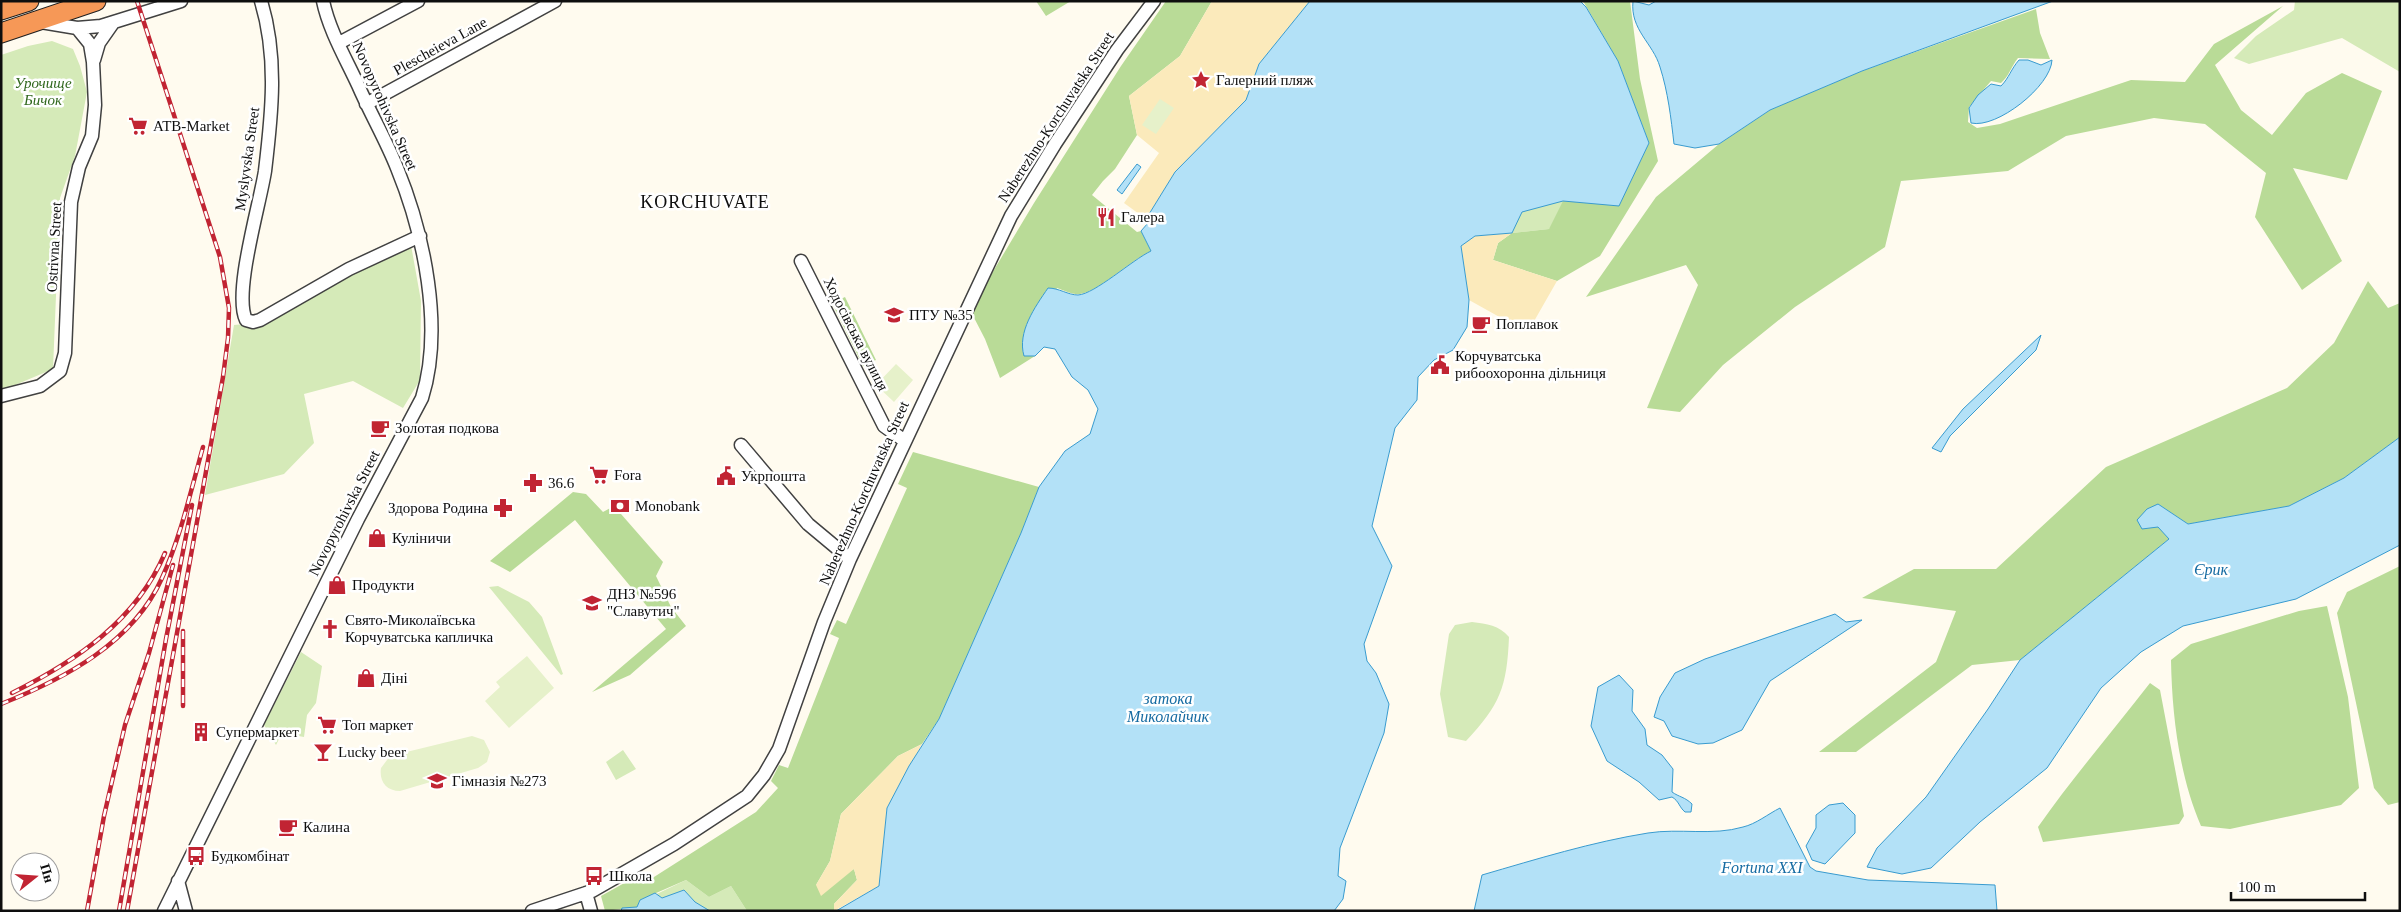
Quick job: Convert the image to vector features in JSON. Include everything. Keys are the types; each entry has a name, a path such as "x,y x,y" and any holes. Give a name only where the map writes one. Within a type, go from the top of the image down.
{"highway":[{"path":"1,8 29,1"},
{"path":"1,33 96,1"}],"street":[{"path":"1,8 10,1"},
{"path":"36,21 77,28 113,23 181,1"},
{"name":"Myslyvska Street","path":"261,1 270,39 273,75 264,172 243,286 243,313 246,320 253,322 260,320 349,269 420,236"},
{"name":"Novopyrohivska Street","path":"164,911 351,534 422,398 427,381 431,350 430,313 420,236 397,168 366,104 323,1"},
{"path":"339,43 418,1"},
{"name":"Plescheieva Lane","path":"366,104 555,1"},
{"name":"Naberezhno-Korchuvatska Street","path":"532,911 608,883 726,812 747,796 764,775 779,749 824,622 850,559 1011,216 1043,163 1117,50 1154,1"},
{"name":"Ostrivna Street","path":"93,62 100,43 113,23"},
{"name":"Ostrivna Street","path":"1,396 40,386 60,371 65,353 71,202 79,167 92,136 95,105 93,62 90,44 77,28"},
{"name":"Ходосівська вулиця","path":"801,261 884,426 905,441"},
{"path":"741,445 808,524 850,559"},
{"path":"178,881 186,911"},
{"path":"586,892 591,911"}],"green space":[{"path":"1036,1 1071,1 1046,16"},
{"path":"1166,1 1212,1 1180,56 1129,96 1137,135 1115,169 1092,195 1137,232 1141,231 1151,251 1088,292 1074,294 1057,288 1024,356 1035,356 1000,378 985,339 970,310 1034,203 1121,66"},
{"path":"1583,1 1630,1 1640,79 1658,161 1600,256 1557,281 1493,260 1498,243 1512,233 1549,229 1563,201 1619,205 1649,143 1618,61"},
{"path":"2295,1 2400,1 2400,72 2342,38 2249,64 2234,58 2256,36 2294,10"},
{"path":"2283,6 2215,65 2241,110 2272,135 2306,93 2342,73 2382,91 2347,180 2293,168 2342,261 2302,290 2255,217 2266,173 2205,124 2154,118 2066,136 2008,171 1901,181 1885,247 1795,307 1723,365 1680,412 1647,408 1698,285 1686,265 1586,297 1656,197 1719,144 1770,110 1862,71 2036,9 2040,33 2050,59 2018,58 2001,83 1991,81 1969,107 1968,122 1977,128 2000,124 2131,80 2185,82 2214,44"},
{"name":"Урочище Бичок","path":"52,41 73,49 87,92 75,156 60,198 53,369 1,391 1,55 28,46"},
{"path":"1160,99 1174,108 1156,134 1142,125"},
{"path":"1649,143 1549,229 1512,233 1509,221 1523,189"},
{"path":"411,245 421,301 420,380 403,408 353,381 304,394 314,443 284,474 205,495 234,325 255,323"},
{"path":"2368,281 2388,308 2400,303 2400,437 2344,478 2289,506 2188,524 2158,504 2159,527 2169,539 2020,660 1972,665 1856,752 1819,752 1936,662 1956,611 1862,598 1914,569 1996,569 2106,467 2287,388 2334,343"},
{"path":"845,297 876,360 863,366 832,303"},
{"path":"896,364 913,380 894,402 876,385"},
{"path":"913,452 1039,487 1021,533 939,719 922,744 898,756 841,814 830,861 816,885 854,869 857,880 834,904 834,911 747,911 731,886 709,897 686,880 640,900 637,907 605,911 601,896 637,876 643,884 756,812 778,788 771,781 779,765 788,768 839,638 830,634 837,620 846,624 907,488 898,484"},
{"path":"573,492 586,494 603,512 614,506 663,562 656,576 671,607 686,626 630,675 592,692 666,629 575,520 510,572 490,561"},
{"path":"2400,566 2400,802 2388,805 2374,788 2337,613 2347,592"},
{"path":"498,586 529,602 542,617 563,674 561,675 489,587"},
{"path":"2327,606 2348,697 2359,788 2341,805 2230,829 2201,826 2187,786 2178,744 2171,660 2191,644 2299,611"},
{"path":"1472,622 1488,624 1509,637 1506,669 1500,694 1487,717 1466,741 1448,737 1440,694 1449,634 1455,625"},
{"path":"301,652 322,666 316,703 307,715 304,737 282,733 276,745 264,725"},
{"path":"527,656 554,688 509,728 485,701 500,687 496,682"},
{"path":"2150,683 2160,690 2184,816 2179,824 2043,842 2038,827"},
{"path":"472,736 484,740 490,752 487,762 478,768 400,791 387,787 382,781 381,768 390,756"},
{"path":"623,750 636,769 616,780 606,762"},
{"path":"686,880 709,897 731,886 747,911 621,911"}],"sand":[{"name":"Галерний пляж","path":"1212,1 1310,1 1259,64 1246,100 1175,172 1146,219 1124,203 1159,153 1137,135 1129,96 1180,56"},
{"path":"1512,233 1498,243 1493,260 1557,281 1533,323 1512,324 1469,300 1461,246 1475,236"},
{"path":"922,744 887,808 879,886 834,911 834,904 857,880 854,869 821,896 816,885 830,861 841,814 898,756"}],"water":[{"name":"затока Миколайчик","path":"1310,1 1580,1 1586,7 1618,61 1649,143 1619,206 1563,201 1522,212 1512,233 1475,236 1461,246 1469,300 1467,327 1453,350 1434,360 1418,377 1417,400 1395,428 1372,526 1392,566 1364,644 1367,661 1376,673 1389,704 1384,733 1340,848 1338,876 1346,881 1343,899 1334,911 836,911 879,886 887,808 909,766 939,719 1021,533 1039,487 1065,451 1090,434 1098,409 1088,390 1072,377 1055,349 1044,347 1035,356 1024,356 1023,338 1028,320 1048,288 1074,295 1085,293 1104,283 1151,251 1141,231 1148,223 1146,219 1175,172 1246,100 1259,64"},
{"path":"1633,1 1649,5 1656,1 2053,1 1862,71 1770,110 1719,144 1695,148 1674,144 1663,76 1657,58 1638,28 1633,11"},
{"path":"2019,60 2028,60 2041,65 2052,60 2043,82 2021,104 2008,113 1994,119 1982,123 1971,123 1969,108 1978,95 1991,84 2001,86"},
{"path":"1137,164 1141,167 1122,194 1117,190"},
{"path":"2041,335 2036,350 1950,436 1941,452 1932,448 1963,409"},
{"name":"Єрик","path":"2400,437 2400,545 2296,599 2183,626 2141,652 2101,688 2047,768 1980,822 1931,868 1902,874 1867,867 1877,848 1926,797 2020,660 2169,539 2158,527 2142,529 2137,520 2147,509 2158,504 2188,524 2289,506 2344,478"},
{"path":"1835,614 1846,622 1862,620 1770,681 1742,730 1713,743 1698,744 1672,736 1664,721 1654,717 1660,697 1675,673 1705,659"},
{"path":"1619,675 1633,690 1632,711 1645,729 1647,745 1662,755 1673,769 1672,792 1692,804 1691,812 1685,812 1672,797 1659,800 1639,782 1607,761 1591,726 1598,687"},
{"path":"1843,803 1855,815 1855,833 1825,864 1812,860 1806,846 1816,828 1816,815 1829,805"},
{"name":"Fortuna XXI","path":"1780,808 1810,867 1816,871 1868,880 1995,885 1997,911 1474,911 1482,875 1565,851 1648,833 1732,830 1753,824"},
{"path":"684,890 695,902 710,911 621,911 622,908 637,907 640,900 655,893 662,898"}],"railway":[{"path":"127,911 223,377 228,338 229,308 220,257 137,1"},
{"path":"1,704 49,683 72,670 115,640 133,622 149,601 169,562 203,447"},
{"path":"119,911 166,639 192,505"},
{"path":"12,693 36,681 81,653 121,619 153,577 165,553"},
{"path":"87,911 104,816 125,725 149,653 173,565"},
{"path":"183,631 183,706"}],"place":[{"name":"Галерний пляж","path":"1201,80"},
{"name":"ATB-Market","path":"138,126"},
{"name":"Галера","path":"1106,217"},
{"name":"ПТУ №35","path":"894,315"},
{"name":"Поплавок","path":"1481,324"},
{"name":"Корчуватська рибоохоронна дільниця","path":"1440,365"},
{"name":"Золотая подкова","path":"380,428"},
{"name":"Fora","path":"599,475"},
{"name":"Укрпошта","path":"726,476"},
{"name":"36.6","path":"533,483"},
{"name":"Monobank","path":"620,506"},
{"name":"Здорова Родина","path":"503,508"},
{"name":"Куліничи","path":"377,538"},
{"name":"Продукти","path":"337,585"},
{"name":"ДНЗ №596 \"Славутич\"","path":"592,603"},
{"name":"Свято-Миколаївська Корчуватська капличка","path":"330,629"},
{"name":"Діні","path":"366,678"},
{"name":"Топ маркет","path":"327,725"},
{"name":"Супермаркет","path":"201,732"},
{"name":"Lucky beer","path":"323,752"},
{"name":"Гімназія №273","path":"437,781"},
{"name":"Калина","path":"288,827"},
{"name":"Будкомбінат","path":"196,856"},
{"name":"Школа","path":"594,876"}],"district":[{"name":"KORCHUVATE","path":"705,202"}]}
